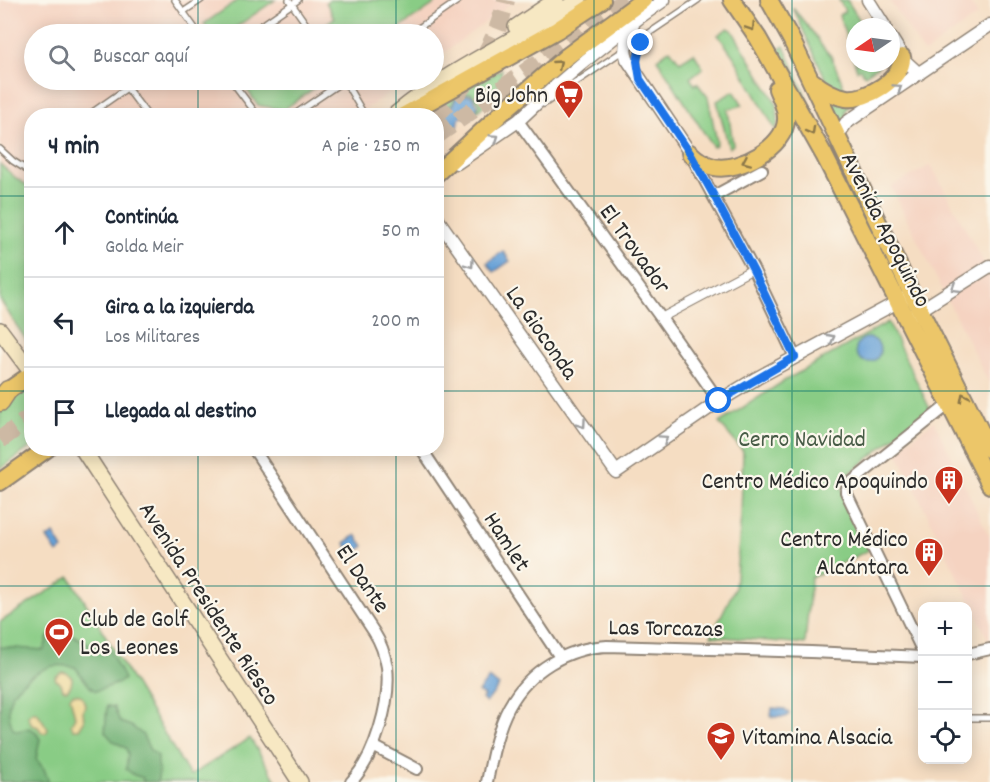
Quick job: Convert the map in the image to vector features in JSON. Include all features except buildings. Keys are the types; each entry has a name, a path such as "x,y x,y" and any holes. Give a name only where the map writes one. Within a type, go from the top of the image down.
{"main road":[{"path":"473,60 494,41 556,0"},
{"path":"444,79 579,0"},
{"path":"418,108 558,30 602,0"},
{"path":"444,168 506,109 566,57 643,0"},
{"name":"Avenida Apoquindo","path":"732,0 770,58 990,450"},
{"name":"Avenida Apoquindo","path":"769,0 791,39 837,137 904,298"},
{"path":"809,78 824,90 839,96 862,97 896,76 902,57"},
{"path":"690,153 707,165 729,167 756,156 777,142 785,129 787,119 772,75 770,58"},
{"path":"405,108 427,90"},
{"name":"Avenida Apoquindo","path":"913,314 949,404 990,485"},
{"path":"0,330 24,362"},
{"path":"3,396 24,379"},
{"path":"0,482 37,456"},
{"name":"Avenida Presidente Riesco","path":"87,456 300,782"}],"street":[{"path":"444,171 518,121 551,90 664,0"},
{"path":"868,0 879,18"},
{"path":"640,17 627,36 625,49 627,59 690,153 753,270 795,357"},
{"path":"837,137 846,123 990,25"},
{"path":"900,54 919,74"},
{"name":"El Trovador","path":"518,121 719,401"},
{"path":"714,196 762,170"},
{"name":"La Gioconda","path":"444,227 616,472 719,401"},
{"path":"913,314 990,266"},
{"path":"661,318 753,270"},
{"path":"719,401 904,298"},
{"path":"918,642 846,492 848,485 949,404"},
{"name":"El Dante","path":"258,456 379,640 385,658 387,678 382,716 373,746 363,767 351,782"},
{"name":"Hamlet","path":"426,456 560,657"},
{"name":"Las Torcazas","path":"487,782 495,747 509,707 523,686 560,657 583,650 607,646 811,651 918,657"},
{"path":"972,653 990,649"},
{"path":"373,746 417,770"}],"lane":[{"path":"175,0 192,24"},
{"path":"183,12 201,0"},
{"path":"262,24 291,2 298,0"},
{"path":"424,24 459,0"},
{"path":"518,121 698,0"},
{"path":"291,2 306,24"},
{"path":"640,79 637,61 644,38"},
{"path":"98,108 124,90"},
{"path":"128,90 142,108"},
{"path":"238,90 252,108"},
{"path":"304,108 330,90"},
{"path":"350,90 360,108"},
{"path":"0,149 24,168"},
{"path":"972,718 990,718"}],"shaded area":[{"path":"0,0 516,0 444,53 444,24 24,24 24,90 393,90 367,108 24,108 24,337 0,300"},
{"path":"889,0 968,0 978,15 924,53"},
{"path":"931,165 990,274 990,385 891,187"},
{"path":"934,421 990,538 990,643 972,602 896,450"}],"green space":[{"path":"238,0 275,0 240,24 204,24"},
{"path":"329,0 440,0 405,24 326,24 334,18 326,2"},
{"path":"839,0 847,0 858,18 846,18 846,36 839,15 845,11"},
{"path":"793,8 831,56 846,92 827,82"},
{"path":"728,28 732,30 777,104 776,131 734,57 718,35"},
{"path":"784,46 826,142 776,51"},
{"path":"670,49 680,62 694,53 703,68 690,78 708,97 717,142 713,147 657,59"},
{"path":"502,69 497,88 493,93 487,86 480,91 488,101 476,113 480,103 471,93 456,95 452,105 428,108"},
{"path":"247,90 312,90 286,108 258,105"},
{"path":"734,91 743,105 728,109 733,145 729,148 717,101"},
{"path":"830,100 850,105 845,112 848,116 840,122"},
{"path":"0,164 24,184 24,337 0,300"},
{"name":"Cerro Navidad","path":"888,322 930,409 839,482 869,550 811,578 805,644 711,636 735,588 741,516 743,451 719,423 784,381"},
{"path":"24,390 24,452 0,469 0,411"},
{"name":"Club de Golf Los Leones","path":"70,577 190,776 250,738 277,782 0,782 0,622"},
{"path":"55,631 69,633 89,644 101,645 110,651 124,679 96,691 90,687 75,667 62,665 47,668 23,682 10,699 10,721 13,729 18,731 29,728 35,731 40,739 36,759 44,769 49,782 0,782 0,647 44,650 48,637"},
{"path":"107,706 114,707 120,722 142,734 150,750 158,756 157,782 143,782 143,778 126,769 128,754 126,748 113,741 105,732"}],"sand":[{"path":"62,672 72,678 71,686 66,690 55,677"},
{"path":"73,694 82,696 85,705 84,721 79,729 73,729 71,724 75,717 70,697"},
{"path":"32,712 37,712 48,729 46,733 42,733 38,727 32,725 28,716"}],"water":[{"path":"471,95 478,105 472,117 460,117 456,129 444,129 444,108 442,108 452,107 457,96"},
{"path":"503,251 510,261 494,272 487,263"},
{"path":"868,338 877,341 880,350 877,359 868,362 859,359 856,350 859,341"},
{"path":"54,534 63,549 57,553 47,538"},
{"path":"356,535 364,546 357,551 353,545 348,548 345,543"},
{"path":"489,678 499,686 486,703 482,699 484,696 478,692"},
{"path":"772,708 785,709 789,714 786,717 771,717"}],"tunnel":[{"path":"443,108 460,90 480,63 495,34 506,0"},
{"path":"444,130 626,0"},
{"path":"0,440 24,422"}],"place":[{"name":"Big John","path":"569,120"},
{"name":"Centro Médico Apoquindo","path":"949,506"},
{"name":"Centro Médico Alcántara","path":"929,578"},
{"name":"Club de Golf Los Leones","path":"59,658"},
{"name":"Vitamina Alsacia","path":"721,762"}],"route":[{"path":"641,43 637,61 640,79 690,153 714,196 795,357 719,401"}]}
